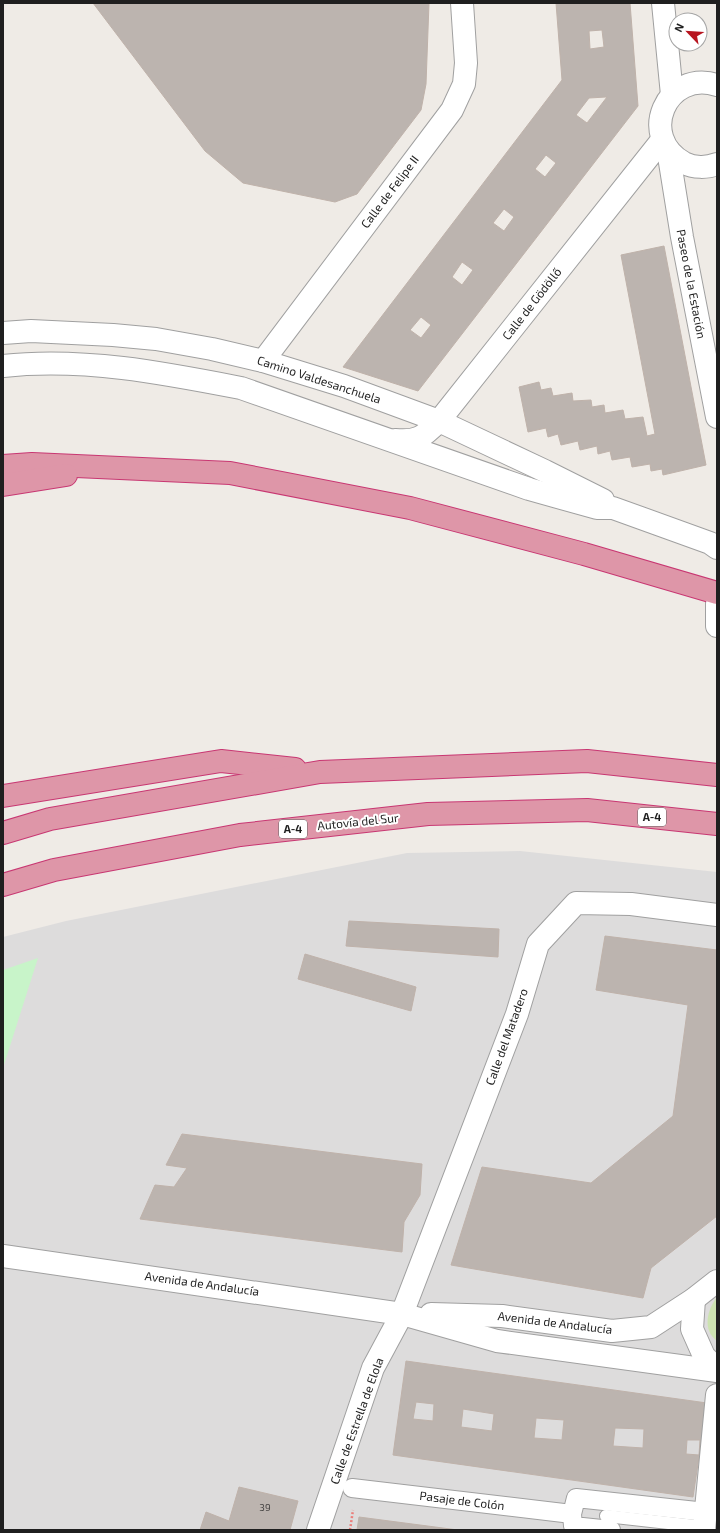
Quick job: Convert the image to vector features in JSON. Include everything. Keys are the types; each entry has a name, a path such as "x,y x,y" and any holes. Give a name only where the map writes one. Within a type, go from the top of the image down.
{"highway":[{"path":"3,466 32,464 230,473 402,507 584,554 717,593"},
{"path":"3,485 108,468"},
{"path":"3,796 221,761 320,772"},
{"path":"3,833 50,819 320,772 587,761 717,775"},
{"name":"Autovía del Sur","path":"3,885 54,870 240,835 428,814 587,810 717,824"}],"street":[{"name":"Calle de Felipe II","path":"263,361 452,110 464,84 466,63 462,3"},
{"path":"663,3 672,95"},
{"path":"672,95 683,87 696,83 709,83 717,85"},
{"name":"Paseo de la Estación","path":"672,95 664,105 660,128 665,145 717,417"},
{"path":"665,145 676,158 688,165 700,167 717,164"},
{"name":"Calle de Gödöllő","path":"386,439 409,441 425,435 439,420 665,145"},
{"name":"Camino Valdesanchuela","path":"3,333 31,331 114,334 163,340 212,349 263,361 344,386 439,420 600,498 614,508 710,543 717,548"},
{"name":"Camino Valdesanchuela","path":"3,366 26,364 110,366 241,388 529,489 597,508 614,508"},
{"path":"717,604 717,626"},
{"name":"Calle del Matadero","path":"402,1314 517,1014 538,944 576,903 631,904 717,915"},
{"name":"Avenida de Andalucía","path":"3,1256 402,1314 502,1316 612,1331 651,1327 694,1299 717,1281"},
{"path":"694,1299 692,1329 704,1356 717,1370"},
{"name":"Avenida de Andalucía","path":"402,1314 497,1342 717,1370"},
{"name":"Calle de Estrella de Elola","path":"318,1530 373,1368 402,1314"},
{"path":"608,1523 573,1526 572,1514 576,1498 705,1523 717,1395"},
{"name":"Pasaje de Colón","path":"352,1488 572,1514"}],"lane":[{"path":"608,1523 705,1523"}],"shaded area":[{"path":"520,851 717,872 717,1530 3,1530 3,937 66,921 407,853"}],"green space":[{"path":"38,958 3,1068 3,970"},
{"path":"717,1297 717,1341 709,1331 708,1320 711,1308"}],"building":[{"path":"93,3 429,3 426,84 421,110 357,194 335,202 243,183 205,151"},
{"path":"556,3 630,3 638,106 418,391 343,367 562,80","holes":["602,30 604,47 590,49 589,31","607,97 587,123 576,115 589,98","546,155 556,163 545,177 535,169","504,209 514,217 504,231 493,223","462,262 473,270 462,285 452,277","421,317 431,325 421,338 410,330"]},
{"path":"664,246 706,465 663,475 662,469 651,471 650,464 632,467 630,457 612,460 610,451 598,454 597,446 580,450 578,441 561,445 558,434 548,437 546,428 528,432 519,387 539,382 541,390 551,388 553,396 572,393 573,401 591,400 592,407 604,405 605,413 623,410 625,419 643,417 647,436 655,434 621,255"},
{"path":"349,921 499,929 498,957 346,946"},
{"path":"605,936 717,950 717,1216 651,1268 643,1298 451,1265 482,1167 591,1183 673,1116 688,1005 596,990"},
{"path":"305,954 416,987 411,1011 298,979"},
{"path":"182,1134 422,1164 420,1195 404,1222 402,1252 140,1219 155,1185 174,1187 187,1168 166,1165"},
{"path":"406,1361 707,1403 693,1497 393,1455","holes":["416,1402 434,1404 433,1421 413,1419","463,1409 494,1414 492,1431 461,1427","536,1418 564,1420 562,1440 534,1438","615,1428 644,1429 643,1448 613,1446","687,1440 700,1440 699,1455 686,1454"]},
{"path":"239,1487 298,1501 290,1530 200,1530 206,1512 229,1521"},
{"path":"359,1517 458,1530 357,1530"}]}
